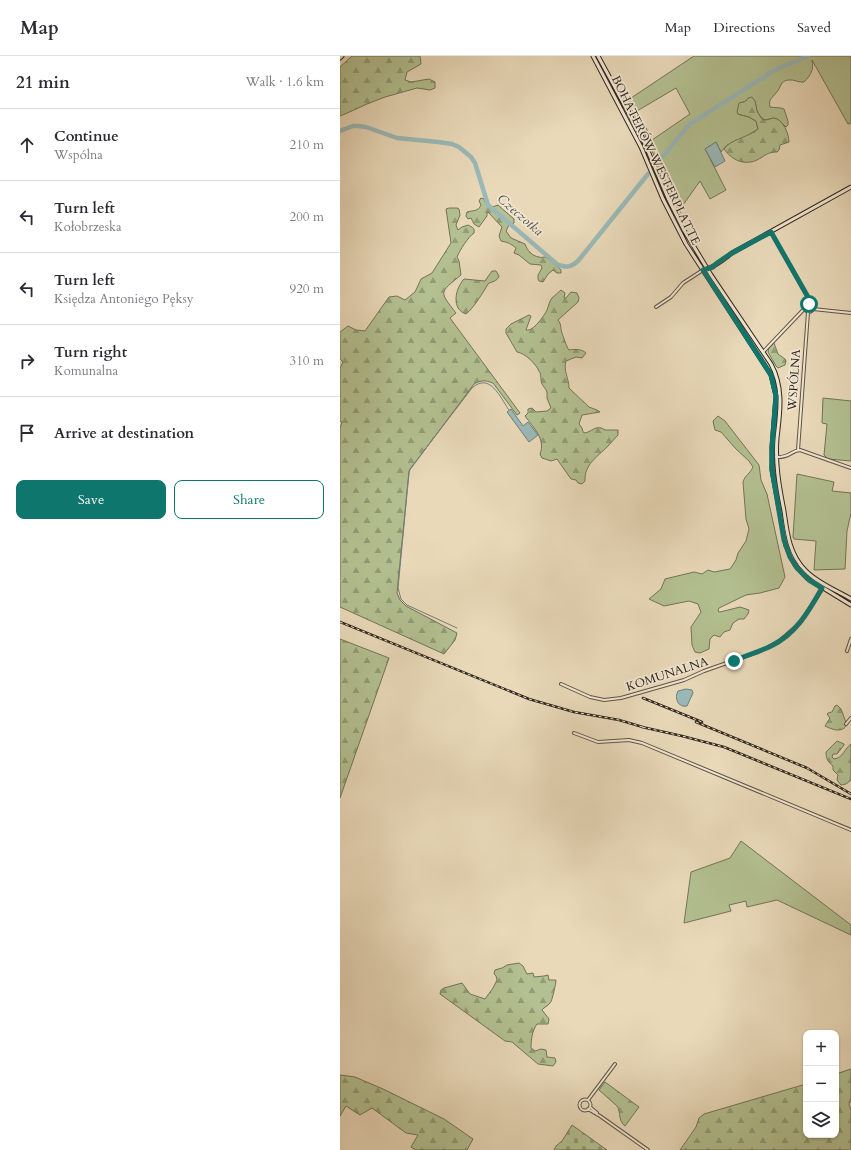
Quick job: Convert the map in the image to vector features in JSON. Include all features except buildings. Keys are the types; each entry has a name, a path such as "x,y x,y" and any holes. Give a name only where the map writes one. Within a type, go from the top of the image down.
{"main road":[{"name":"BOHATERÓW WESTERPLATTE","path":"593,56 633,131 674,223 771,375 776,396 772,447 772,470 784,540 790,557 797,568 809,580 851,604"},
{"name":"BOHATERÓW WESTERPLATTE","path":"598,56 640,133 678,219 707,268 763,352 775,373 780,392 776,457 778,480 790,544 794,554 800,564 810,574 851,599"},
{"path":"703,270 713,267 717,263 851,187"}],"street":[{"path":"771,232 808,297 809,304 813,309"},
{"path":"656,307 671,297 683,283 703,270"},
{"path":"763,352 805,308 806,305 809,304"},
{"path":"805,308 808,312 811,312 813,309 851,313"},
{"name":"WSPÓLNA","path":"798,450 808,312"},
{"path":"776,457 787,457 798,450 851,468"},
{"name":"KOMUNALNA","path":"561,684 590,697 604,700 621,698 684,680 704,671 758,652 777,643 800,623 822,588"},
{"path":"846,651 851,639"},
{"path":"846,724 851,718"},
{"path":"574,733 598,742 629,740 642,743 851,830"},
{"path":"615,1064 588,1100 583,1100 579,1104 582,1109 589,1108 648,1150"},
{"path":"588,1100 590,1103 589,1108"}],"green space":[{"path":"352,56 420,56 421,64 407,72 405,80 411,82 429,79 435,82 435,88 430,90 417,88 385,97 340,116 340,67"},
{"path":"694,56 851,56 851,123 848,124 812,60 813,67 804,82 790,80 785,81 770,101 770,107 784,109 788,121 788,125 786,127 779,120 774,118 765,120 758,112 755,101 746,101 739,106 738,114 756,121 758,129 727,145 721,152 716,142 705,149 726,190 710,199 700,181 683,205 679,207 683,220 642,128 645,126 652,140 690,114 676,88 637,111 639,117 637,120 628,100"},
{"path":"752,97 761,118 765,120 774,118 783,124 787,131 789,142 780,145 777,152 768,153 752,162 743,162 735,159 724,149 730,143 758,129 756,121 738,114 737,112 739,103"},
{"path":"481,198 484,199 490,208 498,205 514,219 514,223 509,225 506,231 511,238 525,244 532,254 549,259 561,270 561,273 557,273 553,270 548,274 543,282 539,281 538,275 542,268 541,265 530,264 514,253 516,248 509,243 501,241 499,236 502,227 488,212 487,216 479,227 474,224 471,218 468,219 466,216 467,212 478,209 481,205 479,201"},
{"path":"446,209 459,209 460,215 456,225 458,230 468,225 474,230 474,233 464,244 457,257 461,275 445,289 444,292 444,296 456,313 450,318 520,413 517,415 493,383 481,381 474,384 409,471 397,593 400,600 406,606 457,633 455,640 444,654 340,607 340,428 342,422 340,421 340,368 343,362 340,359 340,332 348,326 356,330 365,331 389,297 397,296 405,300 415,292 421,279 432,273 451,243"},
{"path":"492,271 496,271 499,276 498,278 488,284 469,312 466,314 461,311 456,303 456,298 458,288 464,279 485,281"},
{"path":"561,290 565,293 564,298 566,298 571,292 577,293 579,298 578,302 558,320 566,345 569,350 574,349 586,353 582,358 576,357 566,361 565,368 569,388 589,407 600,412 582,415 579,424 585,433 597,428 602,428 605,430 618,430 618,435 589,466 585,475 585,481 582,484 571,479 557,459 551,461 542,458 540,454 540,438 525,416 528,413 528,409 532,408 536,412 547,411 551,408 547,398 547,392 542,384 538,368 527,357 517,352 506,333 506,329 511,324 529,315 531,316 526,330 532,329 546,313 552,298"},
{"path":"774,343 778,354 786,361 785,365 778,368 768,352 769,347"},
{"path":"823,398 851,401 851,461 828,459 824,455 827,424 822,423"},
{"path":"718,416 725,421 759,465 761,480 767,494 785,577 779,588 746,595 719,608 718,611 720,612 740,607 749,610 744,619 739,619 733,623 730,630 724,632 720,637 714,635 710,639 709,649 700,653 695,652 692,645 691,627 701,612 698,604 689,601 664,606 649,599 661,589 665,579 694,572 702,574 708,570 714,572 730,569 746,541 749,529 746,519 743,482 753,467 721,432 715,430 713,421"},
{"path":"797,474 834,482 832,491 851,493 851,513 847,531 845,569 814,570 816,541 794,539"},
{"path":"340,639 389,658 340,798"},
{"path":"837,705 841,709 847,725 843,729 834,730 825,726 830,718 827,714 832,712"},
{"path":"837,741 844,745 837,754 833,754 832,757 834,759 840,757 851,744 851,780 846,784 841,785 837,780 838,775 833,770 833,766 828,760 826,754 826,752"},
{"path":"741,841 851,925 851,935 777,900 747,907 746,901 729,905 731,911 684,923 691,872 730,858"},
{"path":"519,963 523,966 527,974 533,973 534,977 548,975 549,980 556,980 551,1002 542,1010 549,1019 548,1024 537,1024 533,1033 531,1045 531,1048 535,1051 541,1049 546,1050 547,1057 555,1058 556,1062 553,1066 538,1064 512,1042 505,1041 440,994 441,990 444,988 462,983 470,994 485,999 497,980 494,974 495,970 507,965"},
{"path":"851,1069 851,1101 849,1104 851,1110 851,1150 680,1150 696,1127 699,1118 704,1114 803,1085 803,1138 839,1138 839,1073"},
{"path":"340,1075 355,1077 383,1089 444,1119 473,1139 467,1150 416,1150 411,1147 418,1135 406,1133 372,1108 360,1115 346,1106 340,1116"},
{"path":"605,1082 639,1107 625,1126 621,1122 617,1106 599,1090"},
{"path":"572,1125 607,1150 554,1150 562,1141"}],"water":[{"path":"716,142 725,161 715,167 705,149"},
{"path":"511,409 523,426 528,422 538,435 529,442 507,412"},
{"path":"686,689 692,690 693,693 687,706 684,706 679,704 676,697 678,691"}],"waterway":[{"name":"Czeczotka","path":"657,163 690,124 775,70 808,56"},
{"name":"Czeczotka","path":"340,131 353,126 359,126 397,138 452,144 459,147 471,157 475,163 488,205 558,265 564,266 571,266 578,261 648,174"},
{"path":"457,628 407,605 401,599 398,588 409,473 410,469 472,388 478,384 484,383 494,388 509,410"}],"railway":[{"path":"340,622 529,699 574,712 619,720 646,728"},
{"path":"643,698 702,722"},
{"path":"696,722 807,768 851,794"},
{"path":"642,727 724,747 851,799"}],"route":[{"path":"734,661 738,658 772,646 787,636 794,630 809,611 822,588 809,580 797,568 790,557 784,540 772,470 772,447 776,396 771,375 703,270 713,267 732,253 771,232 808,297 809,304"}]}
